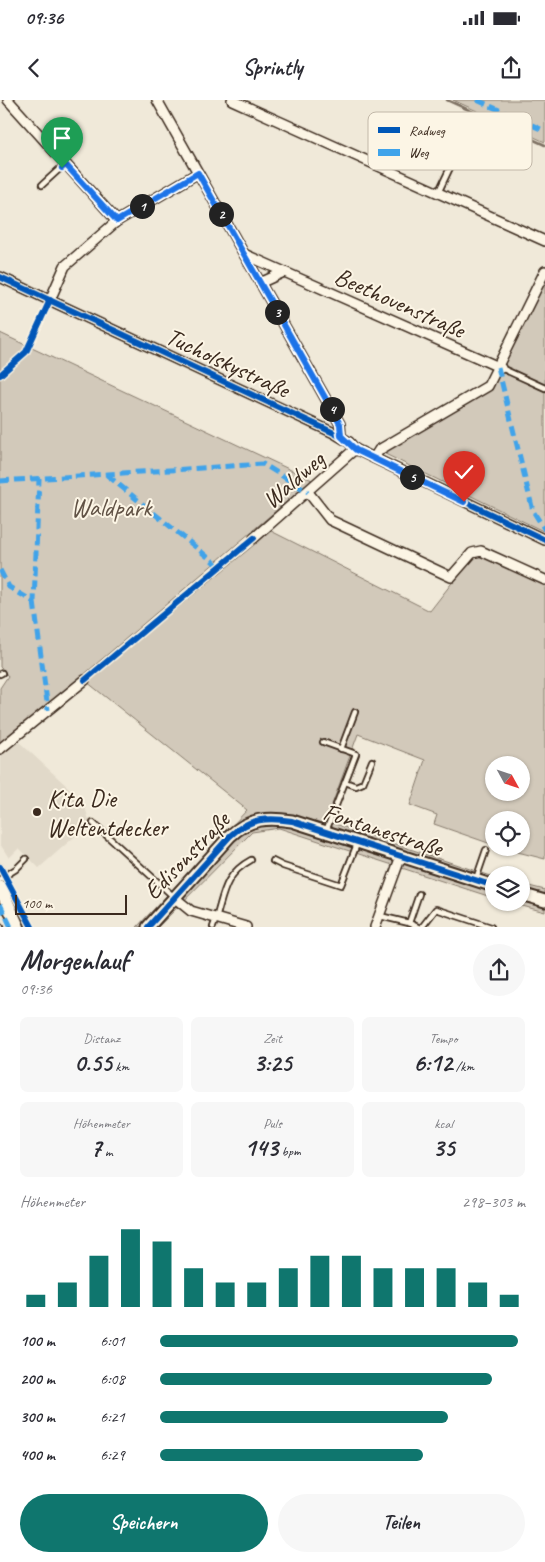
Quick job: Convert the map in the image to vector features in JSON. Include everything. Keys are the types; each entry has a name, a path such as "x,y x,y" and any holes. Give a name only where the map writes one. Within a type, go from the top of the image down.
{"main road":[{"path":"3,882 17,927"}],"street":[{"path":"8,100 117,221"},
{"path":"157,100 340,424 341,436"},
{"path":"232,100 368,161"},
{"path":"387,170 545,241"},
{"path":"50,300 66,266 117,221 198,173"},
{"name":"Beethovenstraße","path":"244,254 500,368"},
{"path":"374,458 379,450 488,386 500,368 545,271"},
{"path":"260,283 284,272"},
{"name":"Tucholskystraße","path":"0,277 341,436 356,450 545,539"},
{"name":"Waldweg","path":"254,538 356,450"},
{"path":"308,492 330,520 451,577 472,553 481,551 545,580"},
{"path":"0,749 85,680"},
{"name":"Fontanestraße","path":"260,819 272,818 292,821 485,883"},
{"name":"Edisonstraße","path":"148,927 233,833 241,826 260,819"},
{"path":"375,927 400,856"},
{"path":"530,897 545,901"},
{"path":"175,898 191,911 246,927"}],"lane":[{"path":"42,185 65,164"},
{"path":"438,193 449,170"},
{"path":"500,368 545,388"},
{"path":"341,749 355,712"},
{"path":"323,742 356,754 326,832"},
{"path":"345,782 356,786 363,783 372,761"},
{"path":"93,823 175,898"},
{"path":"273,861 276,864 341,885 358,842"},
{"path":"476,880 485,853"},
{"path":"3,882 26,859"},
{"path":"213,927 217,918 224,886 231,876 251,860"},
{"path":"0,866 3,882"},
{"path":"0,879 3,882"},
{"path":"409,924 419,894"},
{"path":"422,927 436,909 491,927"},
{"path":"380,916 418,927"}],"shaded area":[{"path":"17,740 83,801 90,823 39,868 19,848 9,858 0,844 0,754"}],"green space":[{"path":"453,100 545,100 545,142 532,136 532,112 479,112"},
{"path":"545,274 545,532 379,451 489,386"},
{"name":"Waldpark","path":"0,333 312,480 0,746 0,688 8,676 0,667"},
{"path":"271,531 430,611 472,557 480,554 545,584 545,859 530,855 530,811 485,811 485,842 434,824 437,815 410,805 425,760 358,734 326,821 485,874 485,895 279,828 252,832 158,927 137,927 247,810 87,682"},
{"path":"530,886 545,890 545,912 530,908"}],"waterway":[{"path":"447,100 473,112"},
{"path":"532,139 545,145"}],"marked path":[{"path":"477,100 503,112"},
{"path":"532,125 545,131"},
{"path":"498,367 533,511 545,530"},
{"path":"0,481 263,464 308,492"},
{"path":"107,475 220,567"},
{"path":"0,570 9,587 34,602 39,479"},
{"path":"34,602 48,710"},
{"path":"0,904 11,927"}],"cycle path":[{"path":"0,277 334,433 349,442 355,449 545,540"},
{"path":"0,375 26,352 50,300"},
{"path":"85,680 254,538"},
{"path":"148,927 230,836 244,826 259,820 292,821 485,883"},
{"path":"0,867 32,927"}],"place":[{"name":"Kita Die Weltentdecker","path":"37,812"}],"route":[{"path":"62,168 65,164 117,221 198,173 340,424 341,436 356,450 464,502"}]}
